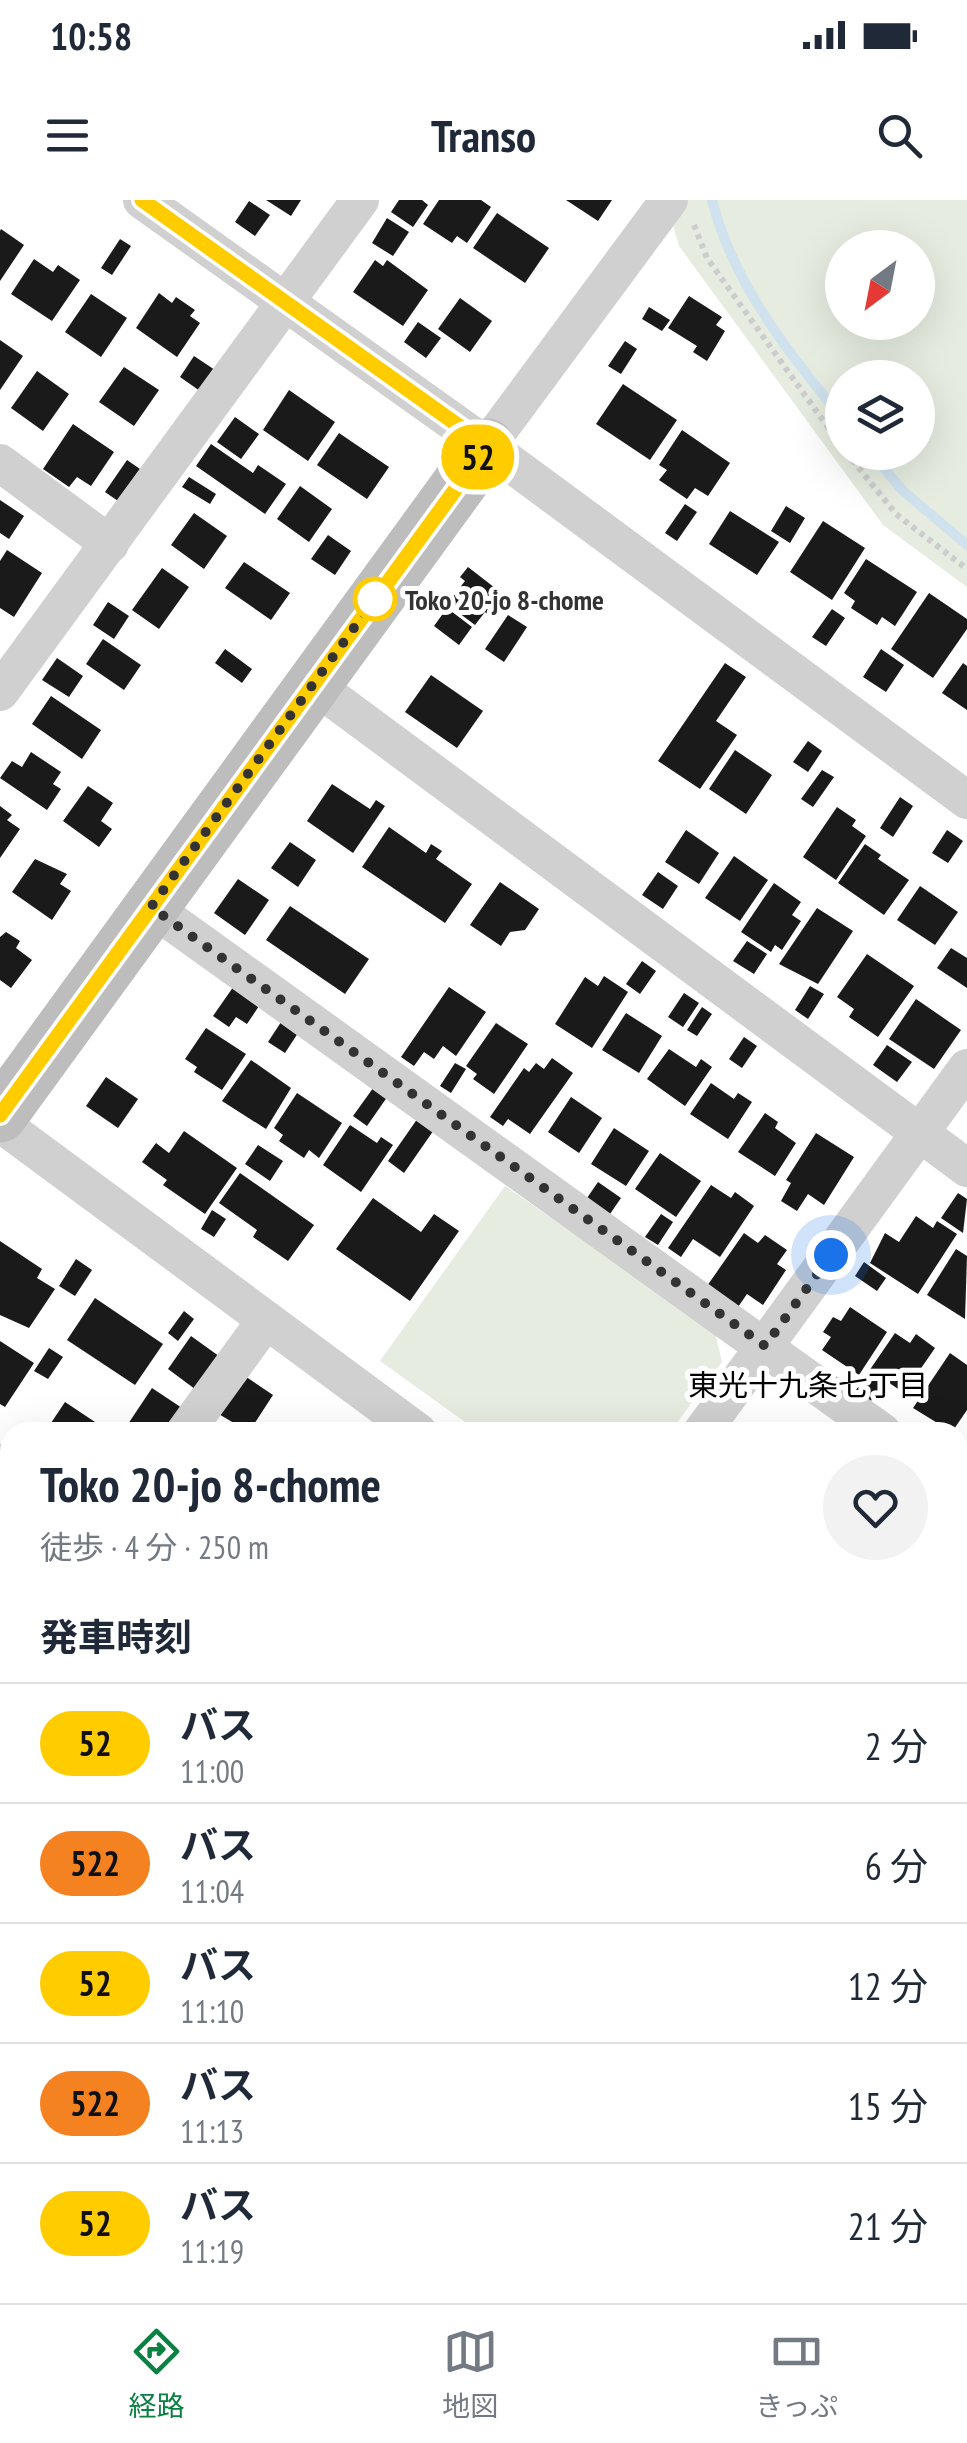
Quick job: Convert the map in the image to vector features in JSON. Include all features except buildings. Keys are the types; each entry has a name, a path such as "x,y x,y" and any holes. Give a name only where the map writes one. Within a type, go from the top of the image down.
{"street":[{"path":"142,200 487,446 967,800"},
{"path":"0,692 360,200"},
{"path":"0,1115 487,446 680,207"},
{"path":"0,463 110,544"},
{"path":"313,684 967,1168"},
{"path":"151,907 868,1422"},
{"path":"709,1422 967,1068"},
{"path":"0,1123 404,1422"},
{"path":"192,1422 266,1320"}],"path":[{"path":"680,207 706,258 825,424"},
{"path":"860,470 896,514 967,569"}],"shaded area":[{"path":"666,200 967,200 967,587 883,525 843,470 935,470 935,360 825,360 825,446 679,246"},
{"path":"505,1186 715,1332 722,1362 677,1422 465,1422 380,1361"}],"waterway":[{"path":"712,200 721,231 748,289 825,397"},
{"path":"886,470 902,490 967,545"}],"bus line":[{"name":"52","path":"0,1115 487,446 142,200"}],"place":[{"name":"Toko 20-jo 8-chome","path":"375,599"}],"district":[{"name":"東光十九条七丁目","path":"808,1384"}],"route":[{"path":"375,599 151,907 765,1346 831,1255"}]}
